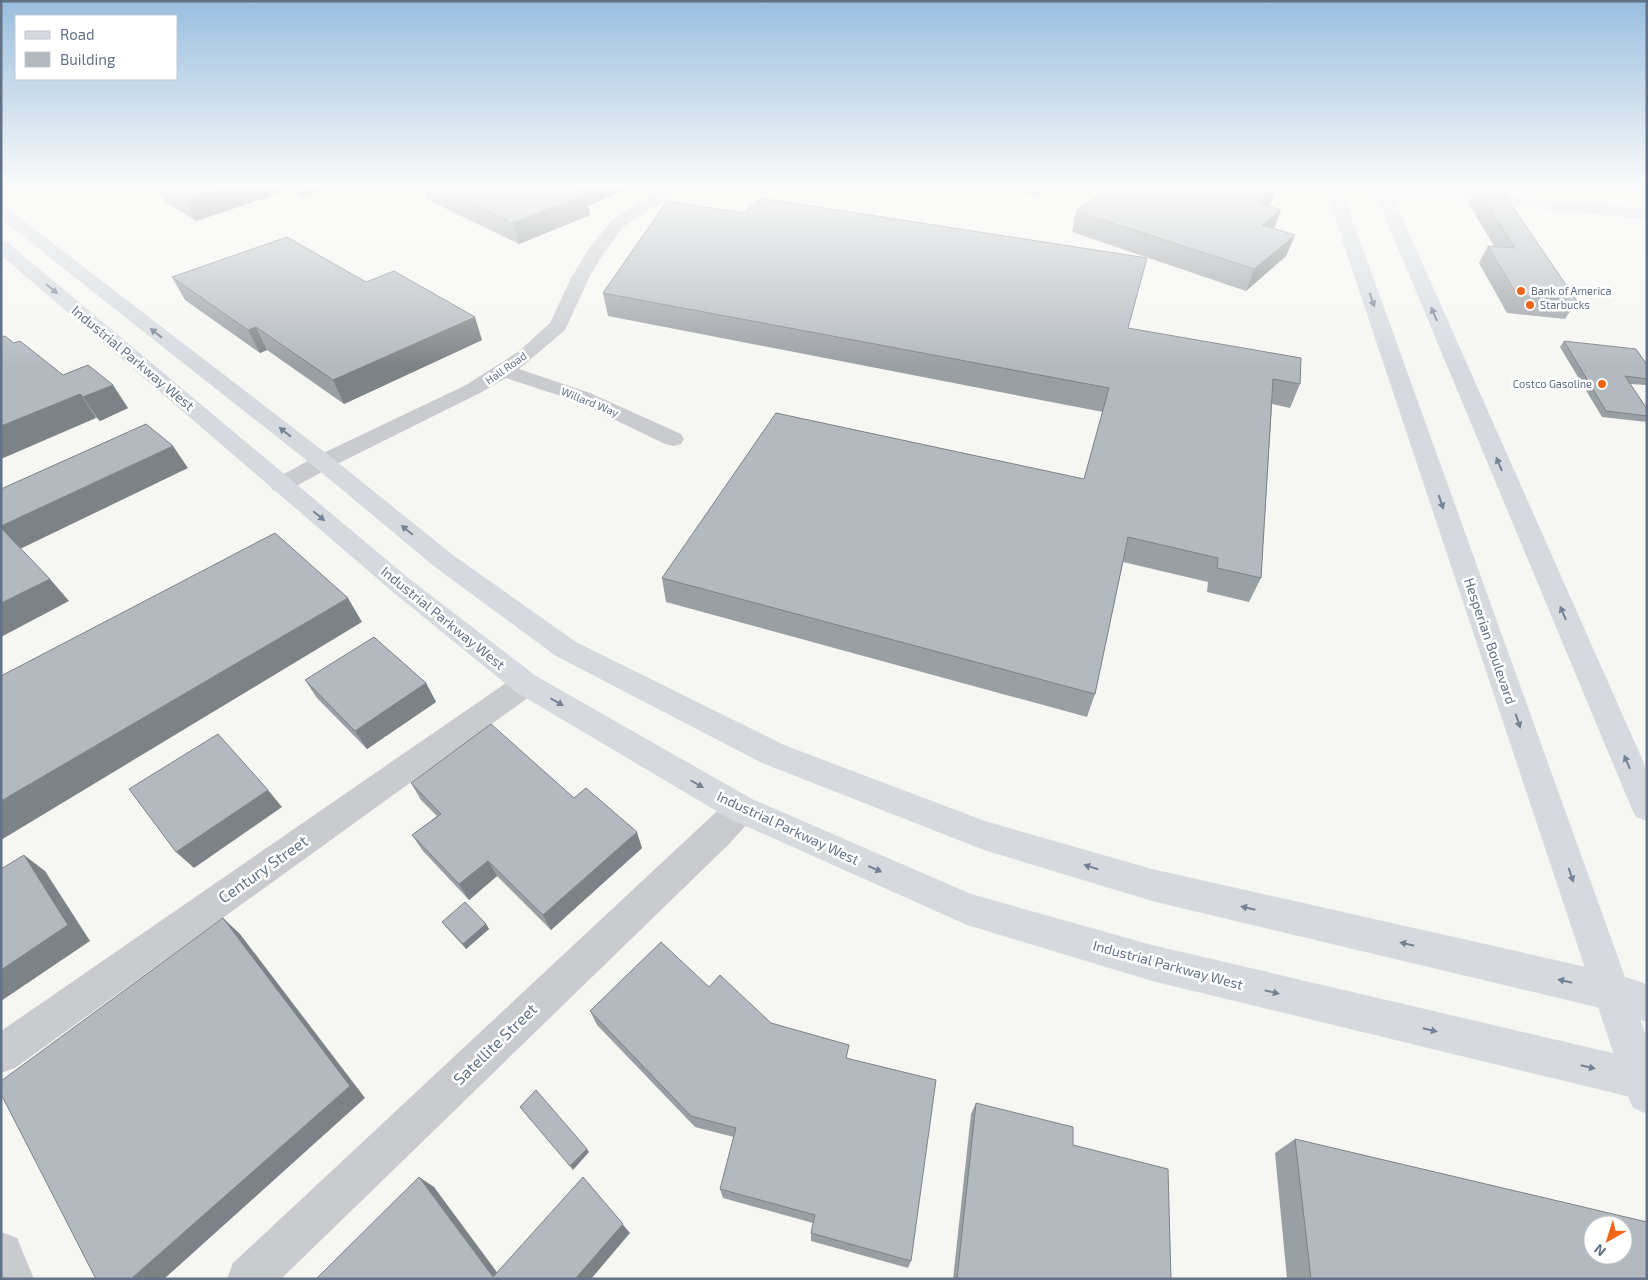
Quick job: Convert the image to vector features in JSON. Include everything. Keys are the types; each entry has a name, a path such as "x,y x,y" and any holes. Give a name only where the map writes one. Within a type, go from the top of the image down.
{"main road":[{"name":"Industrial Parkway West","path":"3,248 410,593 526,684 741,809 967,909 1152,963 1645,1085"},
{"path":"45,248 323,462 444,561 566,649 773,754 984,836 1152,885 1630,998"},
{"name":"Hesperian Boulevard","path":"1355,248 1630,998 1645,1085"},
{"path":"1402,248 1647,807"}],"street":[{"name":"Hall Road","path":"282,485 323,462 473,389 525,356 558,326 580,278 599,248"},
{"name":"Willard Way","path":"504,371 583,397 673,439"},
{"name":"Century Street","path":"1,1054 526,684"},
{"name":"Satellite Street","path":"249,1279 716,835 741,809"},
{"path":"1,1254 12,1279"}],"building":[{"path":"256,248 306,248 366,282 394,271 475,317 333,380 256,327 248,330 172,277"},
{"path":"634,248 1081,248 1147,258 1128,328 1301,358 1300,384 1273,379 1261,578 1217,568 1218,558 1128,537 1095,694 662,578 776,413 1084,479 1109,388 603,293"},
{"path":"1189,248 1280,248 1254,269"},
{"path":"1489,248 1541,248 1577,301 1517,295"},
{"path":"5,336 14,343 20,341 63,375 88,365 113,385 83,397 80,394 1,426 1,337"},
{"name":"Costco Gasoline","path":"1564,341 1636,349 1647,365 1647,379 1625,376 1647,409 1647,416 1606,411"},
{"path":"146,424 173,446 1,526 1,489"},
{"path":"1,528 50,579 1,603"},
{"path":"275,533 348,598 1,801 1,676"},
{"path":"374,637 426,683 355,731 305,680"},
{"path":"491,724 574,798 586,788 637,832 543,915 488,861 459,884 412,835 441,814 411,783"},
{"path":"218,734 268,790 176,852 129,789"},
{"path":"24,855 68,925 1,970 1,869"},
{"path":"465,902 486,924 463,944 442,922"},
{"path":"223,918 350,1086 131,1279 96,1279 1,1094 1,1081"},
{"path":"661,942 709,987 720,975 771,1023 849,1045 846,1058 936,1080 911,1261 811,1233 815,1215 720,1189 736,1128 691,1116 590,1011"},
{"path":"536,1090 587,1149 570,1166 520,1107"},
{"path":"976,1103 1073,1127 1073,1145 1168,1169 1171,1279 957,1279"},
{"path":"1295,1139 1617,1215 1583,1215 1583,1265 1633,1265 1633,1219 1647,1222 1647,1279 1311,1279"},
{"path":"419,1177 493,1277 583,1177 623,1224 575,1279 316,1279"}],"place":[{"name":"Bank of America","path":"1521,291"},
{"name":"Starbucks","path":"1530,305"},
{"name":"Costco Gasoline","path":"1602,384"}]}
